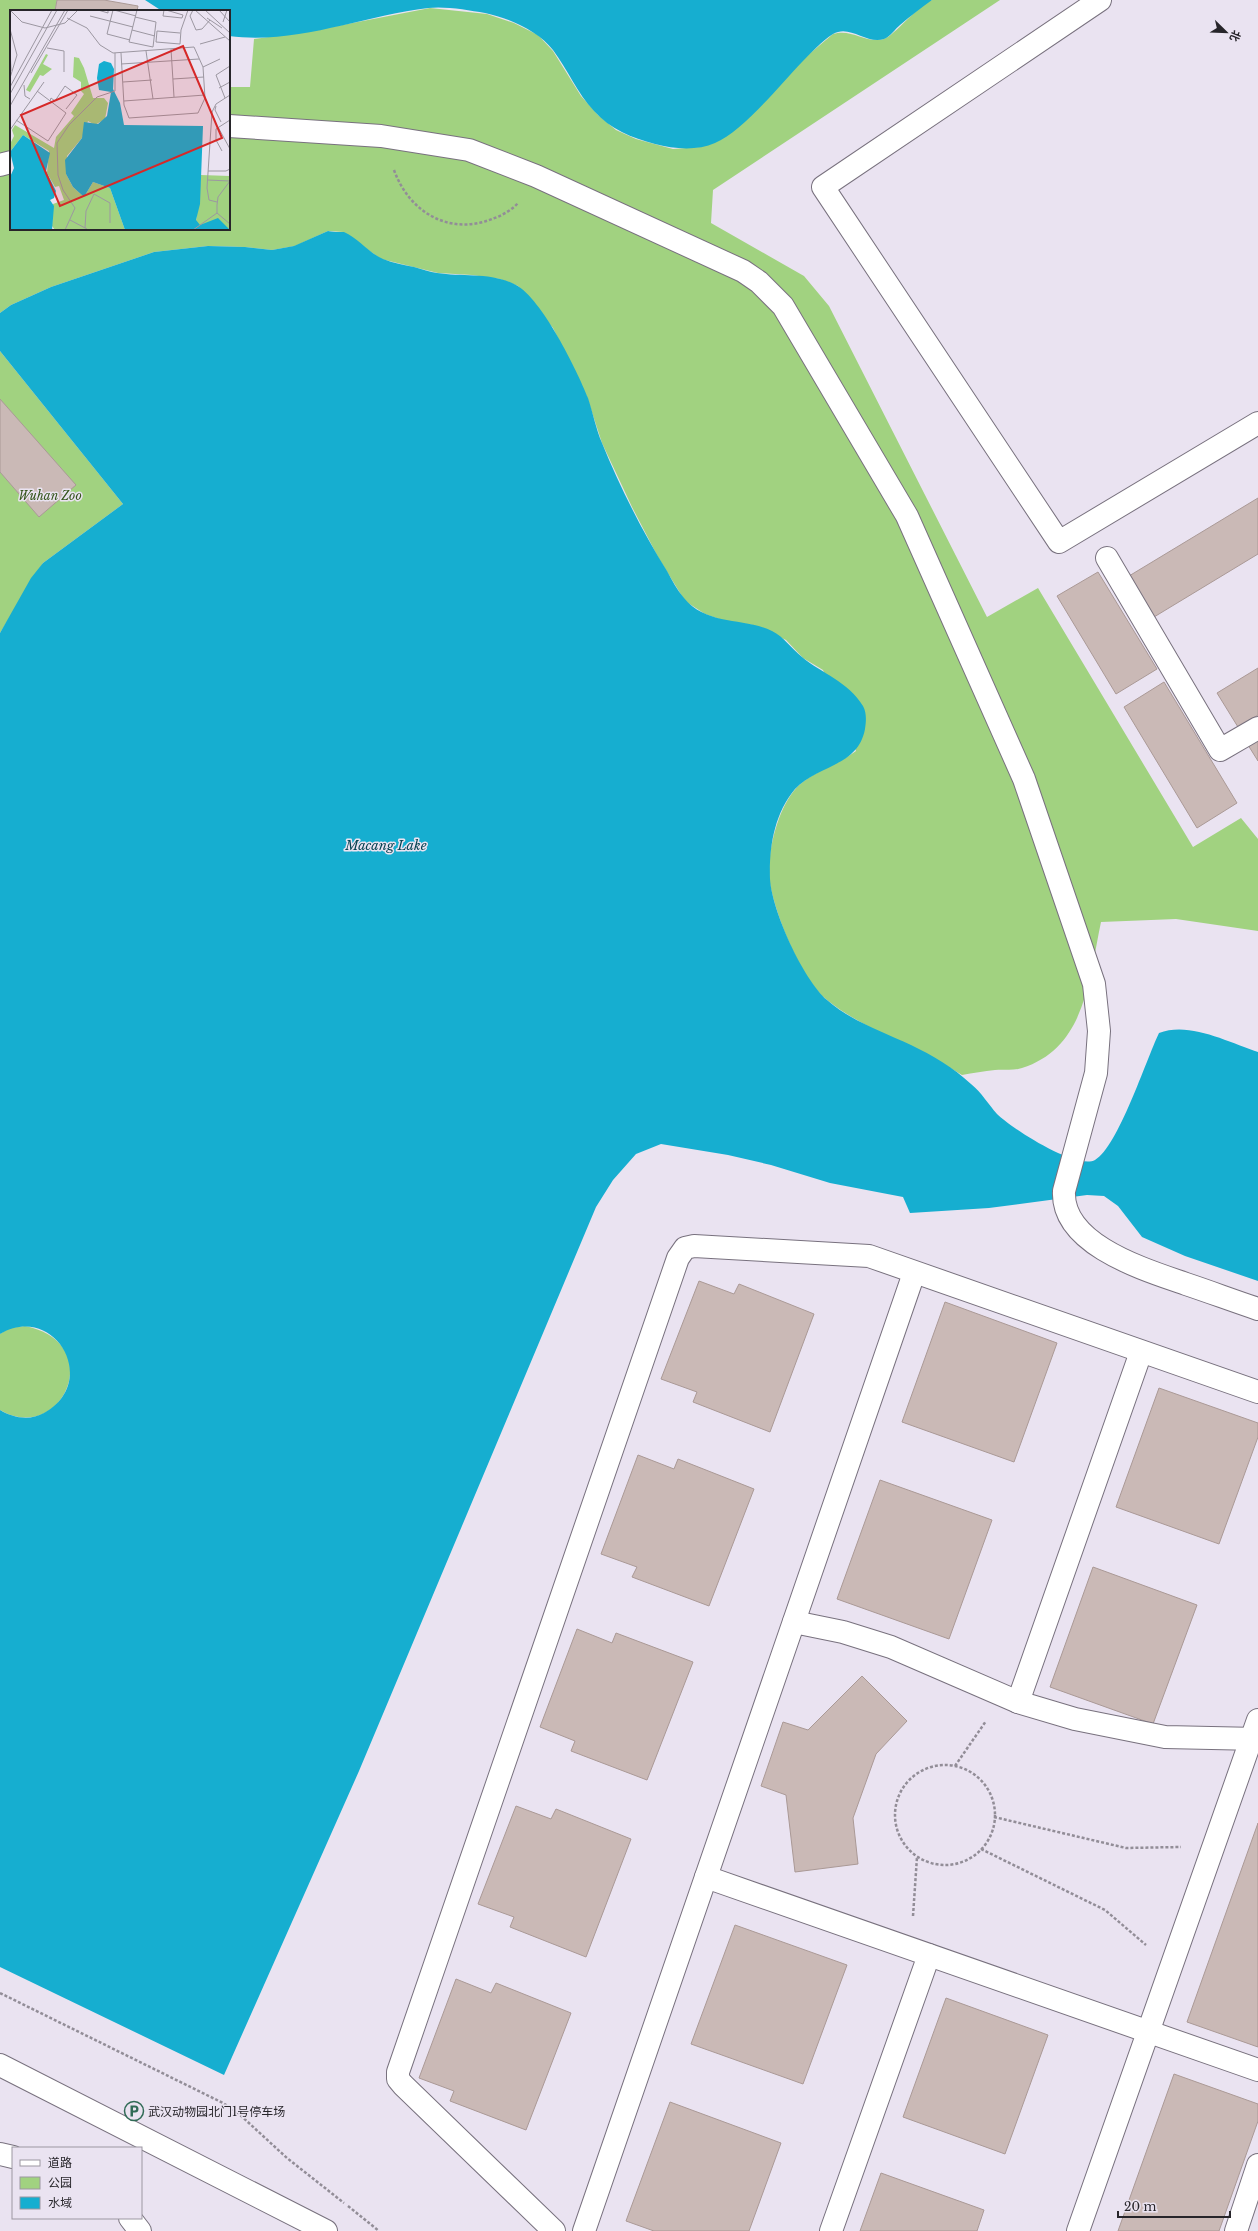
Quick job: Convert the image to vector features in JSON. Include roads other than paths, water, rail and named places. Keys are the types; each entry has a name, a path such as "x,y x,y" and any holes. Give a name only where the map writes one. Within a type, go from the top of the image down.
{"lane":[{"path":"1100,0 823,187 1059,542 1258,423"},
{"path":"230,126 393,138 469,150 536,176 743,271 759,282 783,306 907,516 1024,779 1094,984 1099,1031 1096,1073 1064,1191 1063,1200 1066,1210 1074,1223 1084,1233 1097,1245 1112,1254 1138,1267 1258,1309"},
{"path":"0,165 10,162"},
{"path":"1107,558 1220,750 1258,728"},
{"path":"554,2231 398,2080 398,2072 678,1258 684,1248 694,1246 869,1256 1258,1392"},
{"path":"584,2231 914,1273"},
{"path":"1011,1699 1141,1352"},
{"path":"794,1622 843,1632 891,1647 1011,1699 1075,1719 1165,1737 1256,1733 1078,2231"},
{"path":"706,1877 1258,2070"},
{"path":"831,2231 920,1951"},
{"path":"0,2065 326,2231"},
{"path":"0,2154 12,2157"},
{"path":"1236,2231 1258,2165"},
{"path":"131,2219 140,2231"}],"water":[{"path":"145,0 932,0 884,39 871,39 846,31 833,34 813,51 761,107 737,129 715,143 708,146 693,148 662,146 646,142 614,128 600,117 588,104 547,43 522,26 494,15 456,9 428,8 304,33 279,37 254,38 230,36 230,10 160,10"},
{"name":"Macang Lake","path":"328,231 344,232 373,253 391,262 437,273 497,278 516,285 526,293 537,305 558,336 576,370 588,398 600,438 624,492 640,525 681,595 693,607 703,613 726,620 761,627 776,633 802,657 843,684 863,706 866,720 861,742 846,758 804,781 795,789 782,809 772,843 770,879 776,908 790,944 799,961 808,977 827,1000 857,1020 919,1049 950,1067 975,1087 997,1114 1029,1137 1059,1154 1086,1161 1095,1160 1104,1152 1113,1138 1131,1102 1159,1033 1171,1030 1196,1031 1221,1038 1258,1052 1258,1281 1185,1256 1142,1237 1118,1206 1104,1196 1087,1195 989,1208 910,1213 903,1197 830,1183 771,1165 728,1155 661,1144 636,1154 613,1180 596,1207 359,1771 224,2075 0,1967 0,1410 10,1415 22,1418 33,1417 44,1413 61,1399 69,1383 69,1366 64,1350 53,1336 38,1328 20,1327 0,1334 0,633 31,578 43,563 123,504 0,351 0,313 11,305 51,287 154,252 208,246 245,247 272,250 294,246"}],"place":[{"name":"武汉动物园北门1号停车场","path":"134,2111"}],"park label":[{"name":"Wuhan Zoo","path":"50,495"}]}
